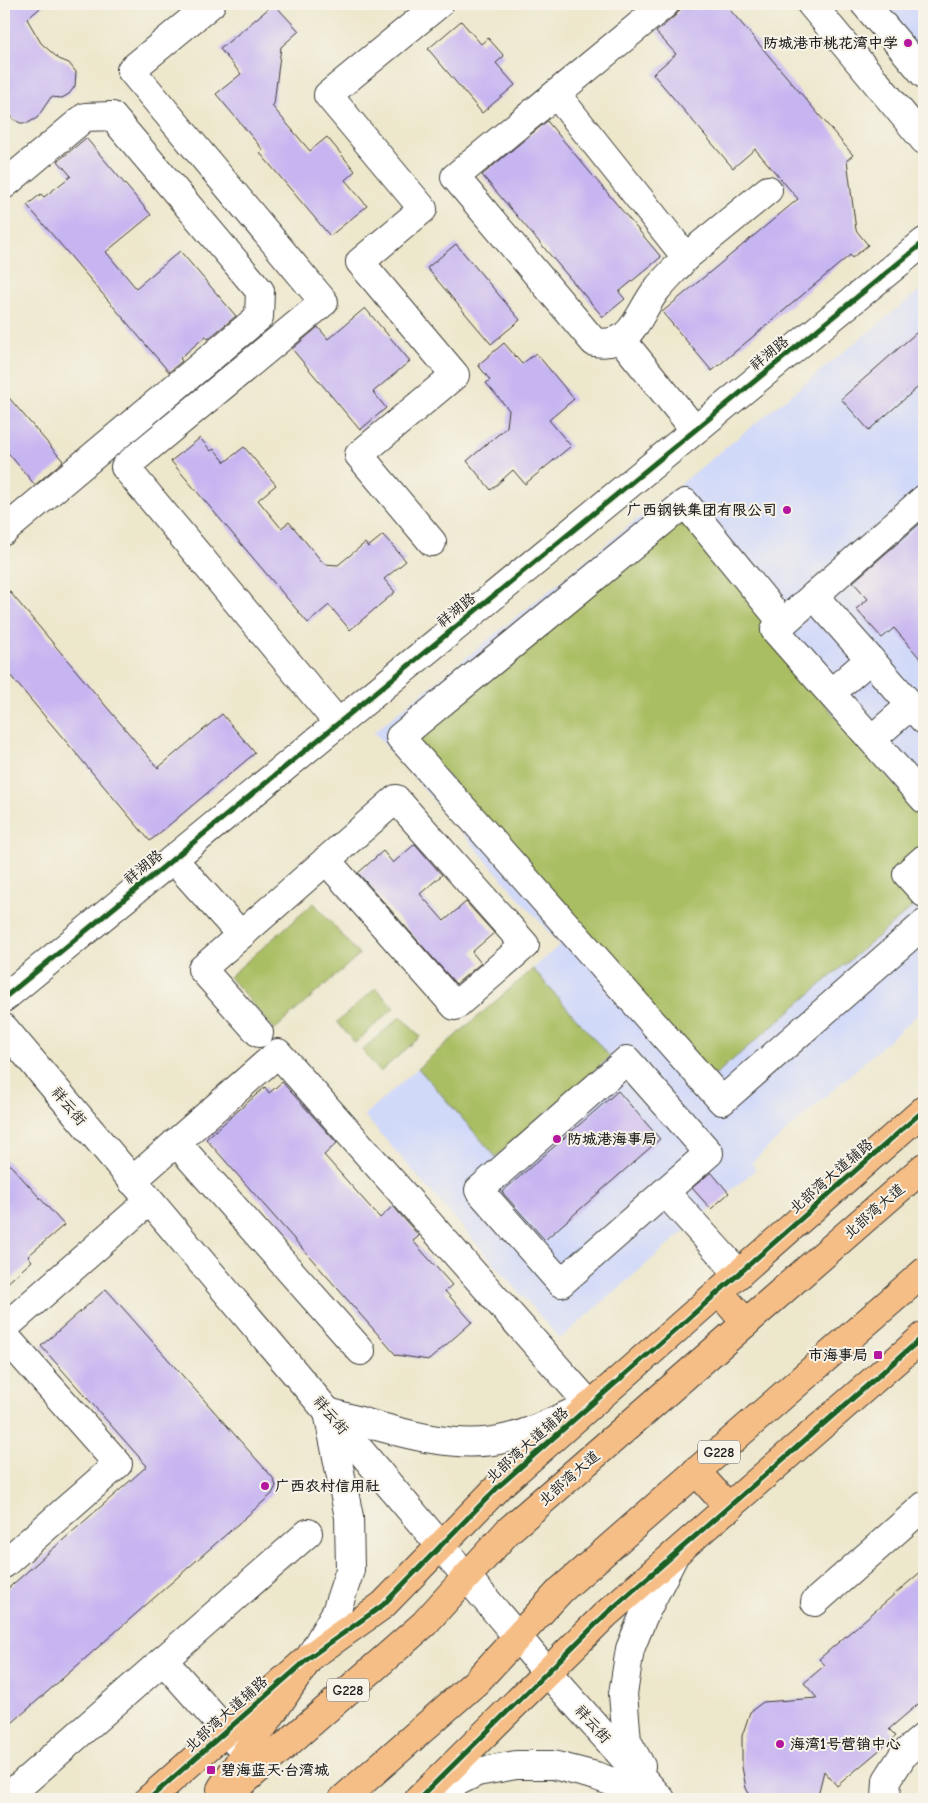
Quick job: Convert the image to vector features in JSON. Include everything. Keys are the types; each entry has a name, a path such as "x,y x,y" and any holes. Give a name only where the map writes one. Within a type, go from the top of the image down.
{"main road":[{"name":"北部湾大道辅路","path":"149,1799 310,1657 383,1605 498,1487 924,1110"},
{"name":"北部湾大道","path":"224,1799 424,1624 508,1531 924,1167"},
{"name":"G228","path":"343,1799 476,1682 561,1590 924,1272"},
{"path":"719,1292 746,1323"},
{"path":"420,1799 605,1615 924,1336"},
{"path":"696,1471 729,1508"},
{"path":"214,1799 310,1657"}],"street":[{"path":"211,4 131,70 324,302 125,467 338,724"},
{"path":"432,542 359,455 455,375 360,262 423,209 328,95 439,4"},
{"path":"665,4 455,177 594,342 609,344 621,339 634,328 642,310 657,289 686,257 768,190"},
{"path":"811,4 924,140"},
{"path":"865,4 924,74"},
{"path":"556,94 686,257"},
{"path":"4,185 85,117 112,116 260,290 259,318 4,532"},
{"name":"祥湖路","path":"4,998 924,242"},
{"path":"621,339 695,430"},
{"path":"924,499 775,630 924,799"},
{"path":"784,622 685,503 400,737 722,1101 924,924"},
{"path":"814,596 918,713 872,739"},
{"path":"831,693 870,659"},
{"path":"259,1033 202,969 396,798 525,945 455,1006 326,860"},
{"path":"173,859 241,935"},
{"path":"924,859 907,874 924,893"},
{"name":"祥云街","path":"4,1028 547,1672 661,1799"},
{"path":"4,1328 141,1191 176,1142 278,1053 590,1405 508,1438 470,1442 423,1437 328,1412 349,1517 350,1570 336,1612 310,1657"},
{"path":"627,1060 709,1153 666,1192 561,1283 479,1190 627,1060"},
{"path":"176,1142 360,1351"},
{"path":"666,1192 739,1274"},
{"path":"4,1336 118,1464 4,1564"},
{"path":"815,1602 924,1506"},
{"path":"5,1799 308,1533"},
{"path":"661,1799 627,1741 623,1694 630,1649 643,1617 674,1556"},
{"path":"163,1660 245,1752"},
{"path":"886,1799 886,1780 903,1755 924,1737"},
{"path":"420,1799 477,1772 516,1765 553,1764 596,1776 661,1799"}],"shaded area":[{"name":"防城港市桃花湾中学","path":"859,4 924,4 924,81"},
{"name":"广西钢铁集团有限公司","path":"924,287 924,1009 751,1163 756,1169 560,1339 364,1115 560,945 374,732"}],"green space":[{"path":"679,517 770,622 761,630 924,818 924,849 893,876 917,903 709,1080 413,736"},
{"path":"314,903 359,955 275,1029 229,977"},
{"path":"533,969 610,1057 496,1157 418,1068"},
{"path":"376,988 394,1008 355,1043 337,1022"},
{"path":"401,1016 420,1037 380,1072 362,1050"}],"building":[{"path":"4,4 45,4 27,19 41,43 59,59 69,63 76,72 75,86 69,94 62,98 51,97 37,118 28,123 20,123 12,118 4,99"},
{"path":"274,4 299,31 281,47 274,104 272,106 310,151 327,137 355,171 345,180 367,206 330,236 260,153 263,150 216,94 241,74 220,49"},
{"path":"685,4 725,4 853,155 847,160 856,230 868,245 852,258 850,255 712,371 662,312 798,199 755,149 733,168 653,74 676,54 656,32 675,16"},
{"path":"461,21 481,44 488,38 504,56 496,63 515,85 482,113 428,49"},
{"path":"547,121 661,257 619,292 625,299 603,317 482,175"},
{"path":"86,138 151,215 106,252 136,288 180,251 236,316 208,339 206,336 180,358 182,361 169,372 27,205 41,194 44,197 71,176 58,161"},
{"path":"456,244 520,320 491,344 427,268"},
{"path":"365,308 410,361 373,392 386,408 360,430 292,349 318,327 328,339"},
{"path":"924,326 924,382 869,430 841,399"},
{"path":"504,343 522,364 536,353 574,399 549,420 571,446 525,484 513,470 491,490 467,461 507,427 509,410 486,383 490,380 478,365"},
{"path":"4,392 63,461 35,485 4,448"},
{"path":"200,438 211,451 214,449 225,462 244,447 276,485 258,500 281,528 289,522 324,564 338,565 365,543 368,547 383,535 406,561 384,579 395,592 350,630 329,605 308,623 171,461"},
{"path":"924,520 924,663 894,628 882,638 856,609 868,599 853,582"},
{"path":"4,585 158,768 222,714 255,753 150,841 4,668"},
{"path":"415,844 442,875 420,894 444,921 466,902 494,933 472,952 481,963 456,984 358,873 383,851 393,863"},
{"path":"282,1082 337,1143 324,1155 380,1218 393,1206 419,1236 413,1241 452,1285 445,1291 472,1322 429,1360 396,1355 206,1139 265,1087 269,1093"},
{"path":"618,1091 660,1139 545,1240 502,1192"},
{"path":"4,1158 64,1225 28,1256 32,1261 4,1286"},
{"path":"711,1172 729,1193 711,1209 692,1188"},
{"path":"106,1289 273,1478 276,1486 272,1494 4,1730 4,1592 147,1466 41,1346"},
{"path":"924,1569 924,1699 889,1729 896,1736 837,1786 824,1771 817,1799 752,1799 746,1788 742,1767 742,1736 750,1712 763,1702 817,1698 804,1683 825,1665 819,1659"}],"cycle path":[{"path":"4,998 924,242"},
{"path":"149,1799 310,1657 383,1605 498,1487 924,1110"},
{"path":"419,1799 605,1615 924,1336"}],"place":[{"name":"防城港市桃花湾中学","path":"908,43"},
{"name":"广西钢铁集团有限公司","path":"787,510"},
{"name":"防城港海事局","path":"557,1139"},
{"name":"市海事局","path":"878,1355"},
{"name":"广西农村信用社","path":"265,1486"},
{"name":"海湾1号营销中心","path":"780,1744"},
{"name":"碧海蓝天·台湾城","path":"211,1770"}]}
